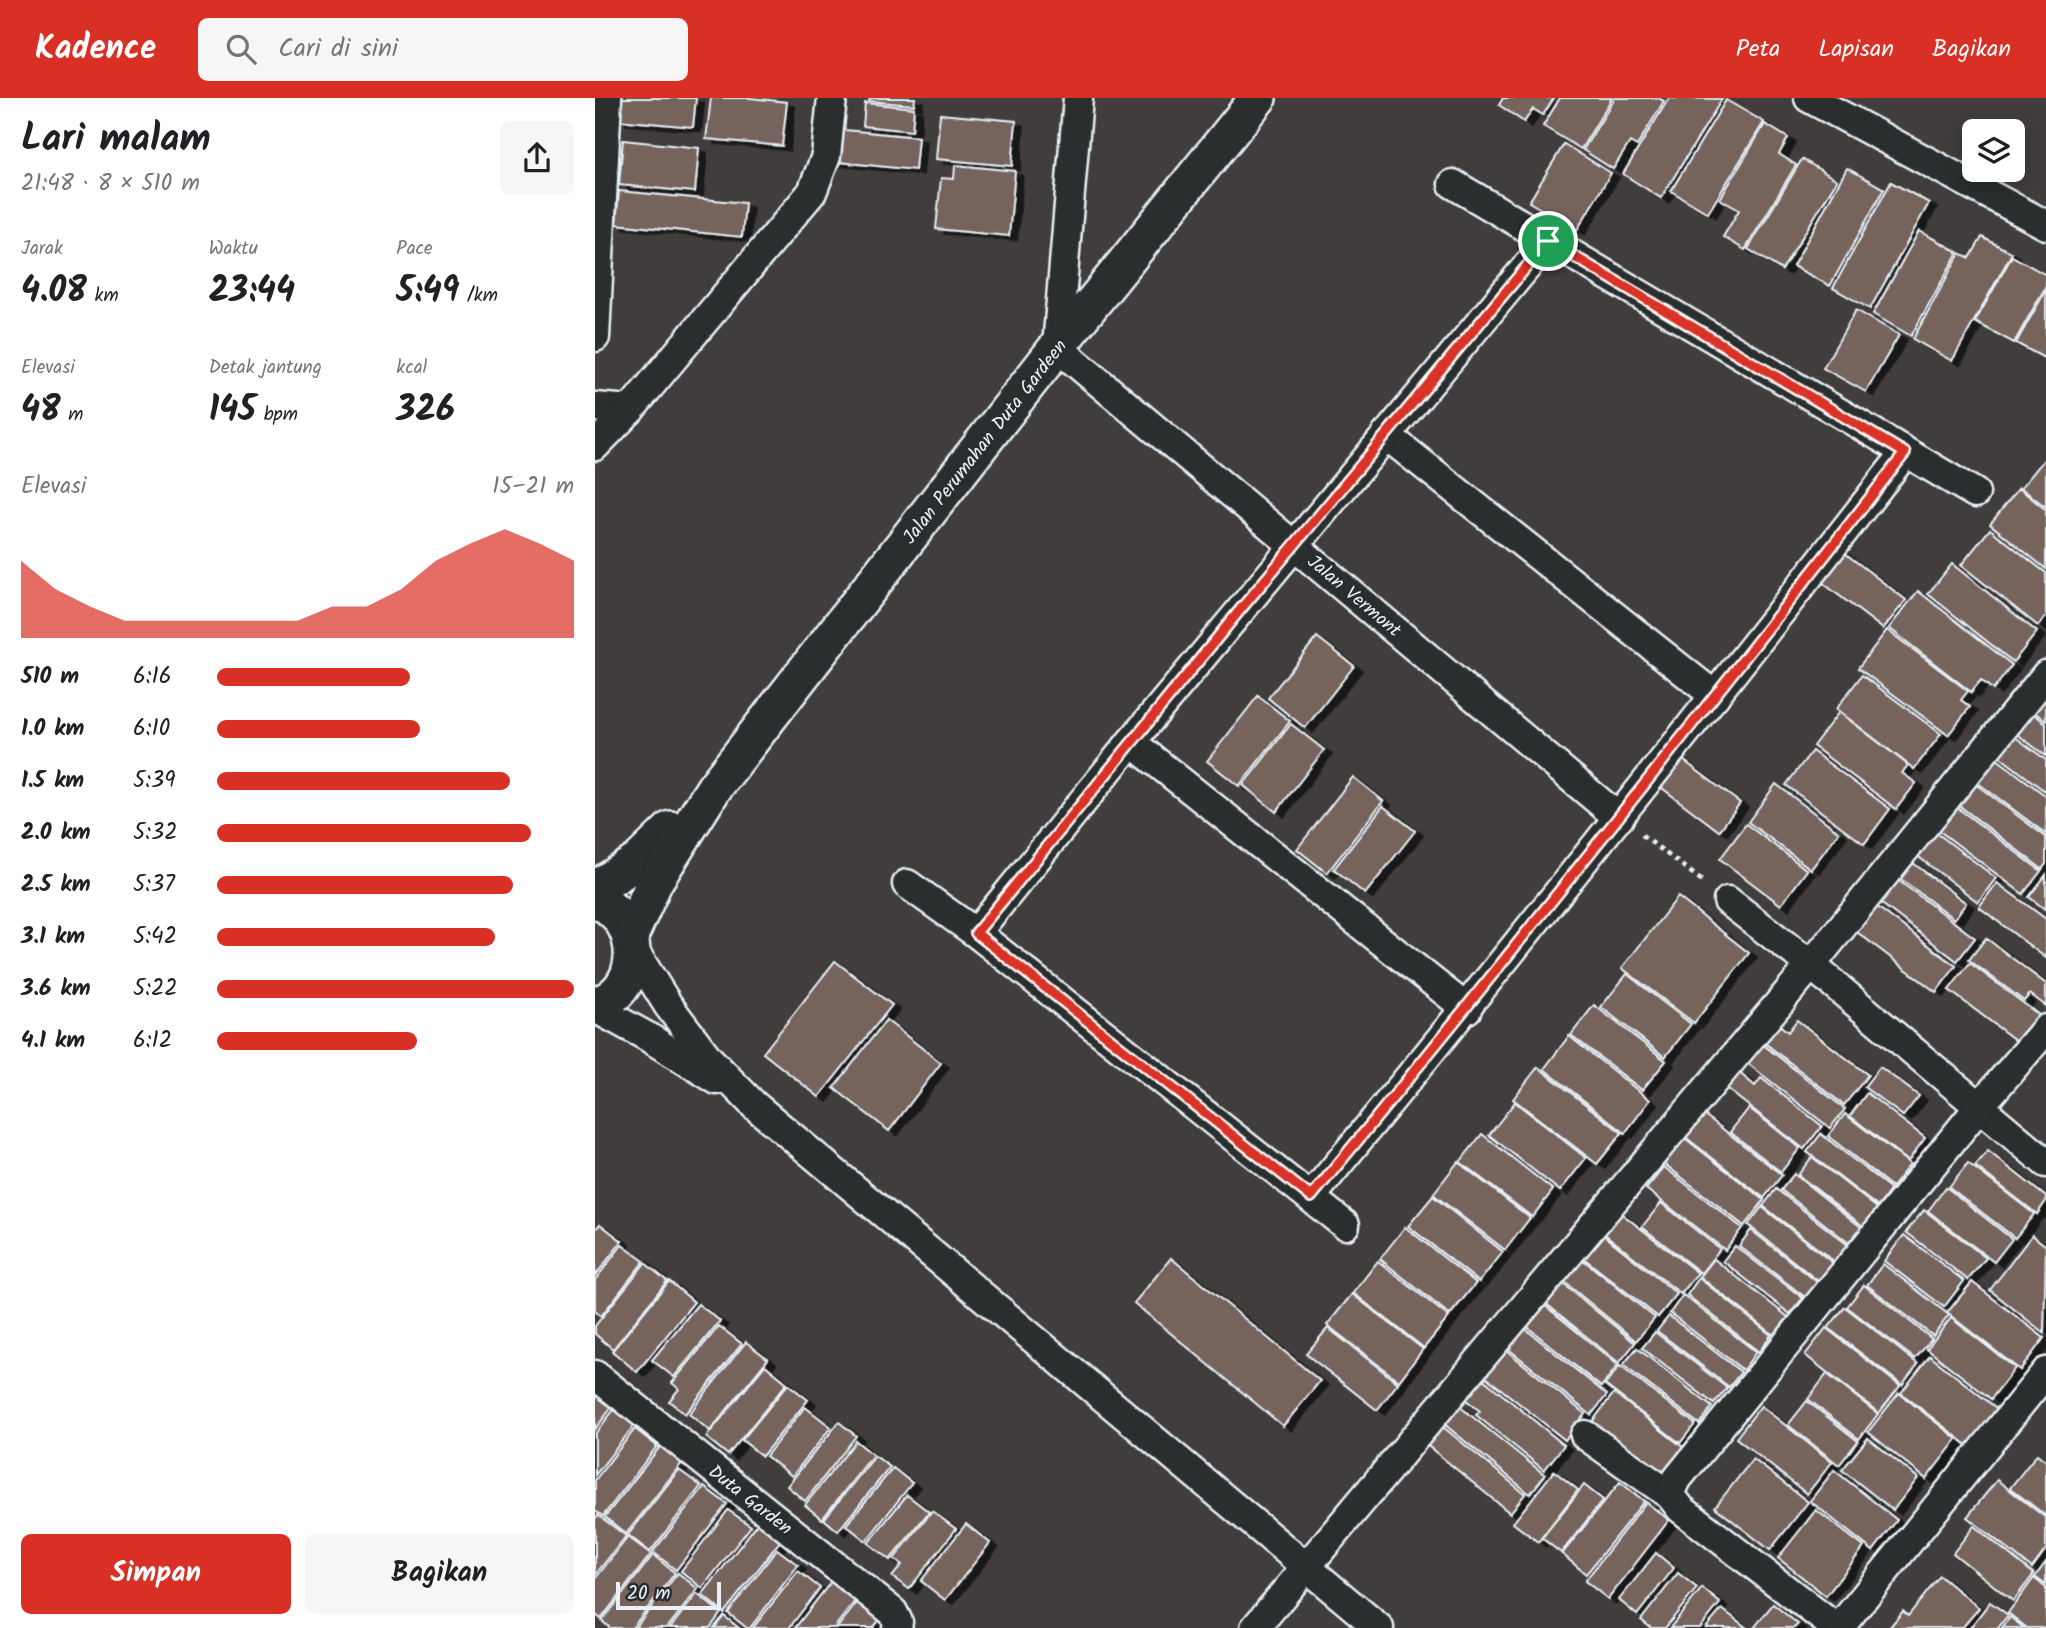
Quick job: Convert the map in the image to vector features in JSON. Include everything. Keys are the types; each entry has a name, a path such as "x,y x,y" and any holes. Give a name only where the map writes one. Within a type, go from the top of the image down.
{"street":[{"path":"595,337 607,98"},
{"path":"595,446 630,410 812,192 826,156 832,98"},
{"path":"1057,347 1078,98"},
{"name":"Jalan Perumahan Duta Gardeen","path":"595,1007 610,999 623,985 631,967 632,942 655,881 714,788 1057,347 1258,98"},
{"path":"1809,98 2046,225"},
{"path":"1453,184 1975,494"},
{"path":"976,933 1131,742 1548,241"},
{"name":"Jalan Vermont","path":"1057,347 1619,818"},
{"path":"595,407 630,410"},
{"path":"1386,435 1715,696"},
{"path":"1311,1197 1467,1009 1905,453"},
{"path":"1255,1628 1811,965 2046,675"},
{"path":"1131,742 1467,1009"},
{"name":"Jalan Perumahan Duta Gardeen","path":"595,889 638,861 714,788"},
{"path":"907,884 976,933 1345,1225"},
{"path":"595,901 604,903 620,917 667,1005 708,1058 754,1105 1379,1628"},
{"path":"1728,901 1811,965 2046,1163"},
{"path":"595,1007 648,1037 754,1105"},
{"path":"1670,1495 1677,1479 1979,1107 2046,1029"},
{"path":"1585,1435 1670,1495 1681,1509 1838,1628 2046,1372"},
{"name":"Duta Garden","path":"595,1375 893,1612 898,1622 897,1628"}],"path":[{"path":"1619,818 1728,901"}],"building":[{"path":"620,98 696,98 693,127 618,120"},
{"path":"711,98 787,102 782,146 706,139"},
{"path":"870,98 915,98 914,105 869,101"},
{"path":"1503,98 1554,98 1543,115 1533,109 1524,122 1499,105"},
{"path":"1560,98 1612,98 1581,149 1543,126"},
{"path":"1615,98 1658,98 1664,101 1637,146 1630,142 1613,169 1583,150"},
{"path":"1669,98 1722,99 1661,198 1623,174"},
{"path":"1726,100 1764,122 1708,213 1671,191"},
{"path":"865,103 914,108 912,131 863,126"},
{"path":"940,114 1016,121 1012,166 936,159"},
{"path":"1765,124 1788,138 1779,154 1796,165 1745,250 1723,237 1739,210 1720,199"},
{"path":"834,129 918,137 915,170 830,161"},
{"path":"623,140 699,148 695,192 619,185"},
{"path":"1564,144 1611,173 1577,230 1529,202"},
{"path":"1802,159 1837,180 1782,270 1748,249"},
{"path":"955,165 1015,171 1009,236 936,229 941,178 954,179"},
{"path":"1847,168 1884,189 1830,286 1793,266"},
{"path":"1891,182 1929,203 1870,309 1833,288"},
{"path":"619,191 745,203 742,237 616,224"},
{"path":"1919,231 1958,252 1911,336 1873,314"},
{"path":"1982,237 2012,253 1952,361 1913,339 1960,253 1970,258"},
{"path":"2012,256 2046,275 2046,286 2014,343 1975,322"},
{"path":"2046,290 2046,359 2016,343"},
{"path":"1856,310 1899,335 1866,392 1823,368"},
{"path":"2046,457 2046,507 2021,488"},
{"path":"2019,488 2046,510 2046,569 1990,524"},
{"path":"1990,529 2046,573 2046,616 2038,626 1961,565"},
{"path":"1838,548 1906,600 1883,629 1815,577"},
{"path":"1952,564 2037,632 2013,662 1928,594"},
{"path":"1918,591 2012,665 1993,690 1981,680 1971,692 1889,628"},
{"path":"1887,630 1968,691 1961,700 1970,707 1948,735 1858,668"},
{"path":"1317,637 1354,666 1305,728 1268,698"},
{"path":"1862,675 1941,734 1914,769 1836,709"},
{"path":"1258,696 1290,721 1239,786 1207,761"},
{"path":"2046,696 2046,720 2034,712"},
{"path":"1839,712 1908,765 1902,773 1916,783 1896,809 1813,746"},
{"path":"2032,713 2046,723 2046,756 2017,734"},
{"path":"1291,724 1324,750 1276,812 1243,785"},
{"path":"2014,736 2046,760 2046,792 1999,756"},
{"path":"1812,751 1890,809 1864,844 1786,785"},
{"path":"1679,757 1740,803 1719,831 1658,785"},
{"path":"1997,759 2046,796 2046,834 1978,783"},
{"path":"1353,777 1383,801 1327,873 1297,849"},
{"path":"1974,783 2046,837 2046,864 2042,869 1957,804"},
{"path":"1776,784 1839,832 1811,869 1748,822"},
{"path":"1383,806 1415,831 1365,894 1334,869"},
{"path":"1955,806 2041,871 2023,894 1937,829"},
{"path":"1746,824 1807,870 1781,905 1720,859"},
{"path":"1934,831 1996,878 1978,902 1916,855"},
{"path":"1909,860 1966,903 1954,919 1897,876"},
{"path":"2046,875 2046,910 2029,897"},
{"path":"1895,878 1975,938 1957,961 1878,901"},
{"path":"1997,883 2046,919 2046,958 1979,907"},
{"path":"1678,897 1749,953 1694,1023 1622,968"},
{"path":"1872,903 1956,966 1936,992 1853,929"},
{"path":"1986,938 2046,984 2046,1006 2030,994 2024,1001 1969,960"},
{"path":"835,961 892,1005 819,1097 763,1053"},
{"path":"1970,963 2039,1015 2019,1043 1949,990"},
{"path":"1627,974 1691,1024 1665,1057 1601,1007"},
{"path":"1594,1005 1666,1061 1642,1090 1571,1035"},
{"path":"886,1020 941,1063 889,1131 834,1088"},
{"path":"1797,1020 1868,1075 1844,1105 1761,1040 1776,1022 1788,1032"},
{"path":"1569,1036 1650,1100 1625,1133 1544,1069"},
{"path":"1761,1043 1845,1109 1830,1128 1746,1062"},
{"path":"1538,1067 1622,1133 1597,1164 1513,1099"},
{"path":"1880,1067 1919,1096 1903,1116 1864,1087"},
{"path":"1736,1070 1755,1086 1761,1078 1822,1126 1804,1149 1723,1086"},
{"path":"1867,1093 1925,1138 1908,1161 1850,1116"},
{"path":"1515,1102 1586,1158 1560,1191 1489,1135"},
{"path":"1749,1108 1800,1148 1781,1172 1730,1132"},
{"path":"1702,1113 1782,1175 1764,1198 1684,1136"},
{"path":"1845,1114 1910,1164 1892,1187 1828,1136"},
{"path":"1482,1134 1553,1190 1532,1217 1460,1162"},
{"path":"1821,1134 1891,1189 1878,1207 1807,1152"},
{"path":"1682,1136 1764,1200 1744,1226 1662,1162"},
{"path":"1988,1151 2046,1197 2037,1214 1975,1166"},
{"path":"1812,1157 1877,1208 1863,1226 1798,1175"},
{"path":"1458,1162 1530,1218 1505,1250 1433,1194"},
{"path":"1968,1163 2034,1214 2015,1238 1949,1187"},
{"path":"1664,1167 1742,1228 1725,1250 1646,1189"},
{"path":"1794,1174 1861,1227 1849,1243 1781,1190"},
{"path":"1946,1187 2012,1239 1994,1262 1928,1211"},
{"path":"1776,1189 1848,1245 1835,1262 1763,1206"},
{"path":"1433,1196 1503,1252 1479,1282 1408,1226"},
{"path":"1661,1203 1720,1249 1701,1273 1642,1227"},
{"path":"1762,1207 1833,1263 1818,1281 1748,1225"},
{"path":"1924,1210 1986,1258 1968,1280 1906,1232"},
{"path":"1618,1211 1698,1273 1681,1294 1602,1232"},
{"path":"600,1224 622,1241 595,1276 595,1230"},
{"path":"1405,1227 1476,1283 1450,1315 1380,1259"},
{"path":"1751,1230 1817,1282 1805,1297 1739,1246"},
{"path":"1600,1232 1677,1294 1658,1317 1581,1256"},
{"path":"1904,1235 1964,1281 1944,1307 1884,1261"},
{"path":"2032,1235 2046,1246 2044,1333 1990,1290"},
{"path":"622,1245 644,1261 601,1316 595,1311 595,1280"},
{"path":"1735,1246 1803,1298 1790,1314 1723,1261"},
{"path":"1171,1258 1320,1381 1283,1426 1134,1303"},
{"path":"1581,1258 1655,1318 1636,1341 1562,1280"},
{"path":"1714,1259 1788,1317 1774,1335 1700,1277"},
{"path":"1378,1261 1449,1317 1424,1348 1353,1293"},
{"path":"645,1263 667,1281 613,1349 595,1334 595,1326"},
{"path":"1883,1264 1949,1315 1933,1336 1867,1285"},
{"path":"1699,1278 1771,1335 1759,1352 1687,1295"},
{"path":"669,1281 694,1302 637,1372 612,1351"},
{"path":"1561,1282 1635,1343 1619,1363 1544,1302"},
{"path":"1972,1282 2044,1338 2020,1370 1947,1313"},
{"path":"1864,1285 1932,1339 1915,1359 1847,1307"},
{"path":"1352,1294 1423,1349 1399,1381 1327,1325"},
{"path":"1683,1295 1756,1352 1743,1370 1670,1313"},
{"path":"698,1304 720,1321 674,1377 652,1360"},
{"path":"1543,1304 1618,1365 1601,1387 1525,1325"},
{"path":"1845,1307 1918,1364 1902,1385 1828,1328"},
{"path":"1669,1316 1741,1372 1729,1387 1657,1331"},
{"path":"1951,1318 2015,1368 1991,1399 1927,1349"},
{"path":"719,1326 742,1344 685,1414 669,1401 679,1389 672,1383"},
{"path":"1523,1327 1607,1395 1591,1415 1506,1347"},
{"path":"1328,1328 1398,1383 1377,1410 1306,1354"},
{"path":"1826,1328 1900,1386 1879,1413 1805,1355"},
{"path":"1655,1332 1727,1388 1714,1404 1642,1348"},
{"path":"746,1342 768,1359 710,1431 689,1414"},
{"path":"1502,1347 1585,1414 1565,1440 1481,1373"},
{"path":"1637,1348 1712,1407 1699,1424 1623,1365"},
{"path":"1930,1356 2000,1411 1971,1448 1901,1393"},
{"path":"765,1365 787,1383 728,1455 706,1437"},
{"path":"1620,1366 1695,1424 1680,1443 1605,1385"},
{"path":"1827,1374 1878,1414 1859,1439 1808,1399"},
{"path":"1482,1378 1564,1445 1544,1470 1476,1415 1480,1411 1465,1399"},
{"path":"788,1384 808,1400 762,1456 742,1440"},
{"path":"595,1387 619,1398 595,1429"},
{"path":"1614,1393 1684,1448 1662,1476 1592,1422"},
{"path":"1899,1393 1957,1439 1926,1479 1868,1432"},
{"path":"1807,1401 1858,1441 1839,1465 1788,1425"},
{"path":"620,1402 640,1418 595,1475 595,1434"},
{"path":"1459,1406 1545,1475 1530,1494 1444,1424"},
{"path":"1761,1406 1832,1462 1807,1494 1736,1438"},
{"path":"805,1407 831,1427 792,1476 766,1456"},
{"path":"839,1422 856,1436 805,1501 787,1486"},
{"path":"1443,1427 1525,1494 1510,1513 1428,1446"},
{"path":"635,1429 657,1446 603,1516 595,1511 595,1480"},
{"path":"1868,1438 1918,1478 1893,1510 1842,1470"},
{"path":"856,1441 873,1455 822,1519 805,1505"},
{"path":"663,1443 685,1459 626,1534 605,1517"},
{"path":"2037,1454 2046,1461 2046,1516 2010,1488"},
{"path":"875,1456 890,1467 838,1531 824,1519"},
{"path":"1753,1459 1808,1502 1770,1550 1715,1507"},
{"path":"893,1468 912,1483 866,1541 846,1525"},
{"path":"679,1470 701,1486 650,1552 628,1535"},
{"path":"1834,1470 1897,1520 1873,1551 1810,1501"},
{"path":"1554,1471 1578,1490 1538,1542 1513,1523"},
{"path":"1997,1480 2046,1518 2046,1549 2032,1568 1967,1517"},
{"path":"1620,1482 1644,1501 1586,1574 1562,1554"},
{"path":"1584,1485 1603,1500 1561,1553 1542,1538"},
{"path":"704,1487 727,1504 676,1570 653,1552"},
{"path":"907,1495 929,1512 890,1560 868,1543"},
{"path":"1646,1502 1669,1520 1608,1599 1585,1581"},
{"path":"728,1510 751,1526 702,1588 681,1571"},
{"path":"1816,1510 1864,1547 1826,1596 1778,1558"},
{"path":"932,1511 956,1529 909,1589 892,1577 902,1565 894,1559"},
{"path":"598,1515 626,1536 595,1575 595,1519"},
{"path":"758,1523 780,1541 724,1613 702,1595"},
{"path":"966,1524 990,1543 945,1600 921,1581"},
{"path":"1974,1526 2034,1574 2013,1601 1953,1553"},
{"path":"628,1537 651,1554 601,1619 595,1614 595,1579"},
{"path":"777,1549 798,1565 750,1628 747,1628 728,1613"},
{"path":"1656,1553 1674,1568 1637,1615 1619,1600"},
{"path":"653,1555 675,1573 632,1628 610,1628 602,1621"},
{"path":"2046,1562 2046,1585 2035,1577"},
{"path":"798,1571 820,1588 789,1628 753,1628"},
{"path":"678,1573 698,1589 667,1628 635,1628"},
{"path":"1678,1573 1697,1588 1665,1628 1651,1628 1641,1620"},
{"path":"1940,1576 1979,1608 1962,1628 1889,1628 1903,1611 1908,1616"},
{"path":"834,1578 858,1597 834,1628 795,1628"},
{"path":"2034,1578 2046,1588 2046,1628 2027,1628 2008,1613"},
{"path":"1702,1588 1720,1603 1700,1628 1670,1628"},
{"path":"697,1594 721,1613 710,1628 670,1628"},
{"path":"860,1599 882,1617 873,1628 837,1628"},
{"path":"1990,1602 2008,1615 1998,1628 1970,1628"},
{"path":"1773,1604 1798,1624 1794,1628 1754,1628"},
{"path":"1722,1609 1747,1628 1706,1628"},
{"path":"724,1616 739,1628 714,1628"},
{"path":"2010,1617 2024,1628 2002,1628"}],"route":[{"path":"1548,241 1905,453 1467,1009 1311,1197 976,933 1240,610 1548,241"}]}
